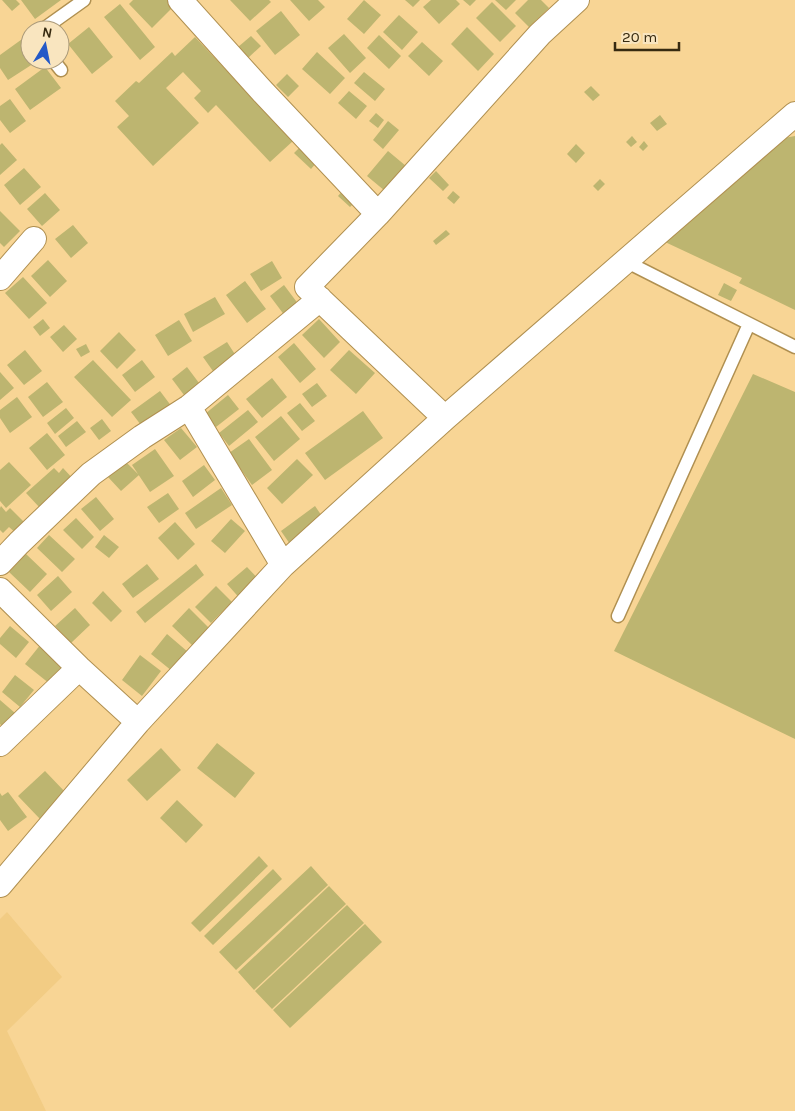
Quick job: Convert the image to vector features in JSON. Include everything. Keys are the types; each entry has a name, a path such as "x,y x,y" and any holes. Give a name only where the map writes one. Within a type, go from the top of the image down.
{"street":[{"path":"180,0 262,91 378,214"},
{"path":"445,418 307,286 378,214 566,3"},
{"path":"0,885 138,722 283,565 445,418 792,119"},
{"path":"0,278 34,239"},
{"path":"0,563 91,474 142,437 189,407 320,299"},
{"path":"189,407 283,565"},
{"path":"0,590 79,668 138,722"},
{"path":"0,744 79,668"}],"lane":[{"path":"56,20 84,0"},
{"path":"626,261 795,347"},
{"path":"618,616 749,324"}],"shaded area":[{"path":"7,912 62,977 7,1031 46,1111 0,1111 0,919"}],"building":[{"path":"2,0 16,0 20,4 12,11"},
{"path":"21,0 61,0 35,19"},
{"path":"133,0 171,0 175,5 152,28 129,4"},
{"path":"230,0 269,0 271,2 250,21"},
{"path":"290,0 318,0 325,7 309,21"},
{"path":"364,0 381,15 364,34 347,19"},
{"path":"405,0 420,0 413,7"},
{"path":"431,0 456,0 460,4 439,24 423,7"},
{"path":"463,0 476,0 470,6"},
{"path":"495,0 516,0 506,10"},
{"path":"528,0 541,0 549,8 529,27 515,13"},
{"path":"492,2 516,26 500,42 476,18"},
{"path":"120,4 155,47 140,60 104,17"},
{"path":"281,11 300,35 275,55 256,31"},
{"path":"399,15 418,32 402,50 383,32"},
{"path":"89,27 113,57 92,74 70,46 70,42"},
{"path":"467,27 494,54 478,71 451,44"},
{"path":"344,34 366,58 350,73 328,48"},
{"path":"379,35 401,56 389,69 367,48"},
{"path":"251,36 261,46 248,58 238,47"},
{"path":"195,37 293,141 270,162 216,105 208,113 194,98 201,91 183,72 166,88 199,123 153,166 117,127 129,116 115,101 136,81 139,83 172,52 175,56"},
{"path":"20,41 20,70 24,70 8,80 0,68 0,55"},
{"path":"422,42 443,61 429,76 408,56"},
{"path":"317,52 345,78 330,94 302,69"},
{"path":"41,70 47,70 61,88 30,110 15,89"},
{"path":"364,72 385,89 375,101 354,83"},
{"path":"287,74 299,86 288,97 276,85"},
{"path":"591,86 600,95 593,101 584,92"},
{"path":"349,91 367,106 356,119 338,103"},
{"path":"10,99 26,121 10,133 0,120 0,106"},
{"path":"376,113 384,120 378,128 369,121"},
{"path":"660,115 667,124 657,131 650,123"},
{"path":"388,121 399,130 383,149 373,140"},
{"path":"632,136 637,142 631,147 626,142"},
{"path":"795,136 795,310 739,283 742,278 665,242 784,138"},
{"path":"644,141 648,146 643,151 639,147"},
{"path":"2,143 17,160 0,175 0,145"},
{"path":"576,144 585,153 576,163 567,154"},
{"path":"301,146 317,162 311,169 294,153"},
{"path":"388,151 406,166 385,191 367,176"},
{"path":"24,168 41,187 20,205 4,185"},
{"path":"436,171 449,185 443,191 429,178"},
{"path":"600,179 605,184 598,191 593,186"},
{"path":"344,189 357,200 350,207 338,196"},
{"path":"453,191 460,197 454,204 447,198"},
{"path":"45,193 60,210 42,226 27,209"},
{"path":"0,211 20,231 4,247 0,243"},
{"path":"73,225 88,243 71,258 55,239"},
{"path":"446,230 450,234 436,245 433,241"},
{"path":"48,260 67,281 50,297 31,276"},
{"path":"272,261 282,278 261,291 250,274"},
{"path":"23,277 47,303 29,319 5,293"},
{"path":"245,281 266,309 247,323 226,295"},
{"path":"724,283 737,290 731,301 718,295"},
{"path":"284,285 299,305 285,316 270,296"},
{"path":"215,297 225,314 193,332 184,314"},
{"path":"43,319 50,328 40,336 33,327"},
{"path":"319,319 340,342 324,358 302,335"},
{"path":"179,320 192,341 168,356 155,335"},
{"path":"64,325 77,339 63,352 50,337"},
{"path":"119,332 136,350 117,369 100,351"},
{"path":"227,342 238,359 215,374 203,357"},
{"path":"294,343 316,369 300,383 278,357"},
{"path":"86,344 90,352 81,357 76,349"},
{"path":"25,350 42,371 24,385 7,365"},
{"path":"349,350 375,373 356,394 330,370"},
{"path":"93,360 131,400 112,417 74,377"},
{"path":"142,360 155,377 135,392 122,375"},
{"path":"187,367 202,387 187,399 172,379"},
{"path":"0,372 14,388 0,400"},
{"path":"753,374 795,392 795,739 614,651"},
{"path":"272,378 287,397 262,418 246,399"},
{"path":"47,382 63,402 43,417 28,397"},
{"path":"317,383 327,396 312,407 302,394"},
{"path":"160,391 172,407 144,429 131,412"},
{"path":"228,395 239,409 216,427 205,414"},
{"path":"17,397 32,417 10,433 0,418 0,410"},
{"path":"300,403 315,421 302,431 287,413"},
{"path":"66,408 74,418 55,434 47,423"},
{"path":"248,410 258,422 229,446 219,433"},
{"path":"363,411 383,438 325,480 305,453"},
{"path":"281,416 300,439 274,461 255,437"},
{"path":"102,419 111,431 99,440 90,428"},
{"path":"77,421 86,432 66,447 58,436"},
{"path":"181,428 197,447 180,460 164,440"},
{"path":"47,433 65,455 47,470 29,448"},
{"path":"249,439 272,470 252,485 229,453"},
{"path":"155,449 174,476 150,492 132,465"},
{"path":"297,459 313,475 282,504 267,488"},
{"path":"9,462 31,485 6,508 0,501 0,470"},
{"path":"126,462 139,475 121,491 108,477"},
{"path":"204,465 215,480 193,497 182,481"},
{"path":"54,468 59,473 63,468 75,481 41,509 26,493"},
{"path":"221,488 232,505 196,529 185,513"},
{"path":"168,493 179,509 159,523 147,507"},
{"path":"96,497 114,519 100,531 81,509"},
{"path":"1,506 6,512 10,508 27,525 17,534 9,527 3,533 0,530"},
{"path":"315,506 326,522 292,547 281,531"},
{"path":"76,518 94,537 82,549 63,530"},
{"path":"231,519 245,531 225,553 211,541"},
{"path":"175,522 195,544 178,560 158,538"},
{"path":"49,535 75,559 62,572 37,548"},
{"path":"104,535 119,547 109,558 95,547"},
{"path":"26,554 47,574 30,592 9,572"},
{"path":"147,564 159,579 133,598 122,584"},
{"path":"196,564 204,575 145,623 136,612"},
{"path":"247,567 263,584 243,602 227,584"},
{"path":"58,576 72,592 51,611 37,595"},
{"path":"216,586 232,602 211,623 195,607"},
{"path":"103,591 122,611 111,622 92,603"},
{"path":"75,608 90,625 71,643 55,626"},
{"path":"189,608 210,629 193,646 172,626"},
{"path":"10,626 29,642 16,658 0,644 0,638"},
{"path":"167,634 188,652 172,671 151,654"},
{"path":"41,644 67,663 50,684 25,664"},
{"path":"140,655 161,671 142,696 122,680"},
{"path":"15,675 34,690 20,707 2,692"},
{"path":"0,700 15,713 3,727 0,724"},
{"path":"217,743 255,773 235,798 197,768"},
{"path":"161,748 181,770 147,801 127,780"},
{"path":"45,771 67,794 40,819 18,796"},
{"path":"8,792 27,817 8,831 0,820 0,793 2,796"},
{"path":"177,800 203,825 186,843 160,818"},
{"path":"259,856 268,866 200,932 191,923"},
{"path":"311,866 328,885 236,970 219,952"},
{"path":"273,869 282,879 213,945 204,936"},
{"path":"329,886 346,904 254,990 238,972"},
{"path":"347,905 364,923 272,1009 255,991"},
{"path":"365,924 382,942 290,1028 273,1010"}]}
